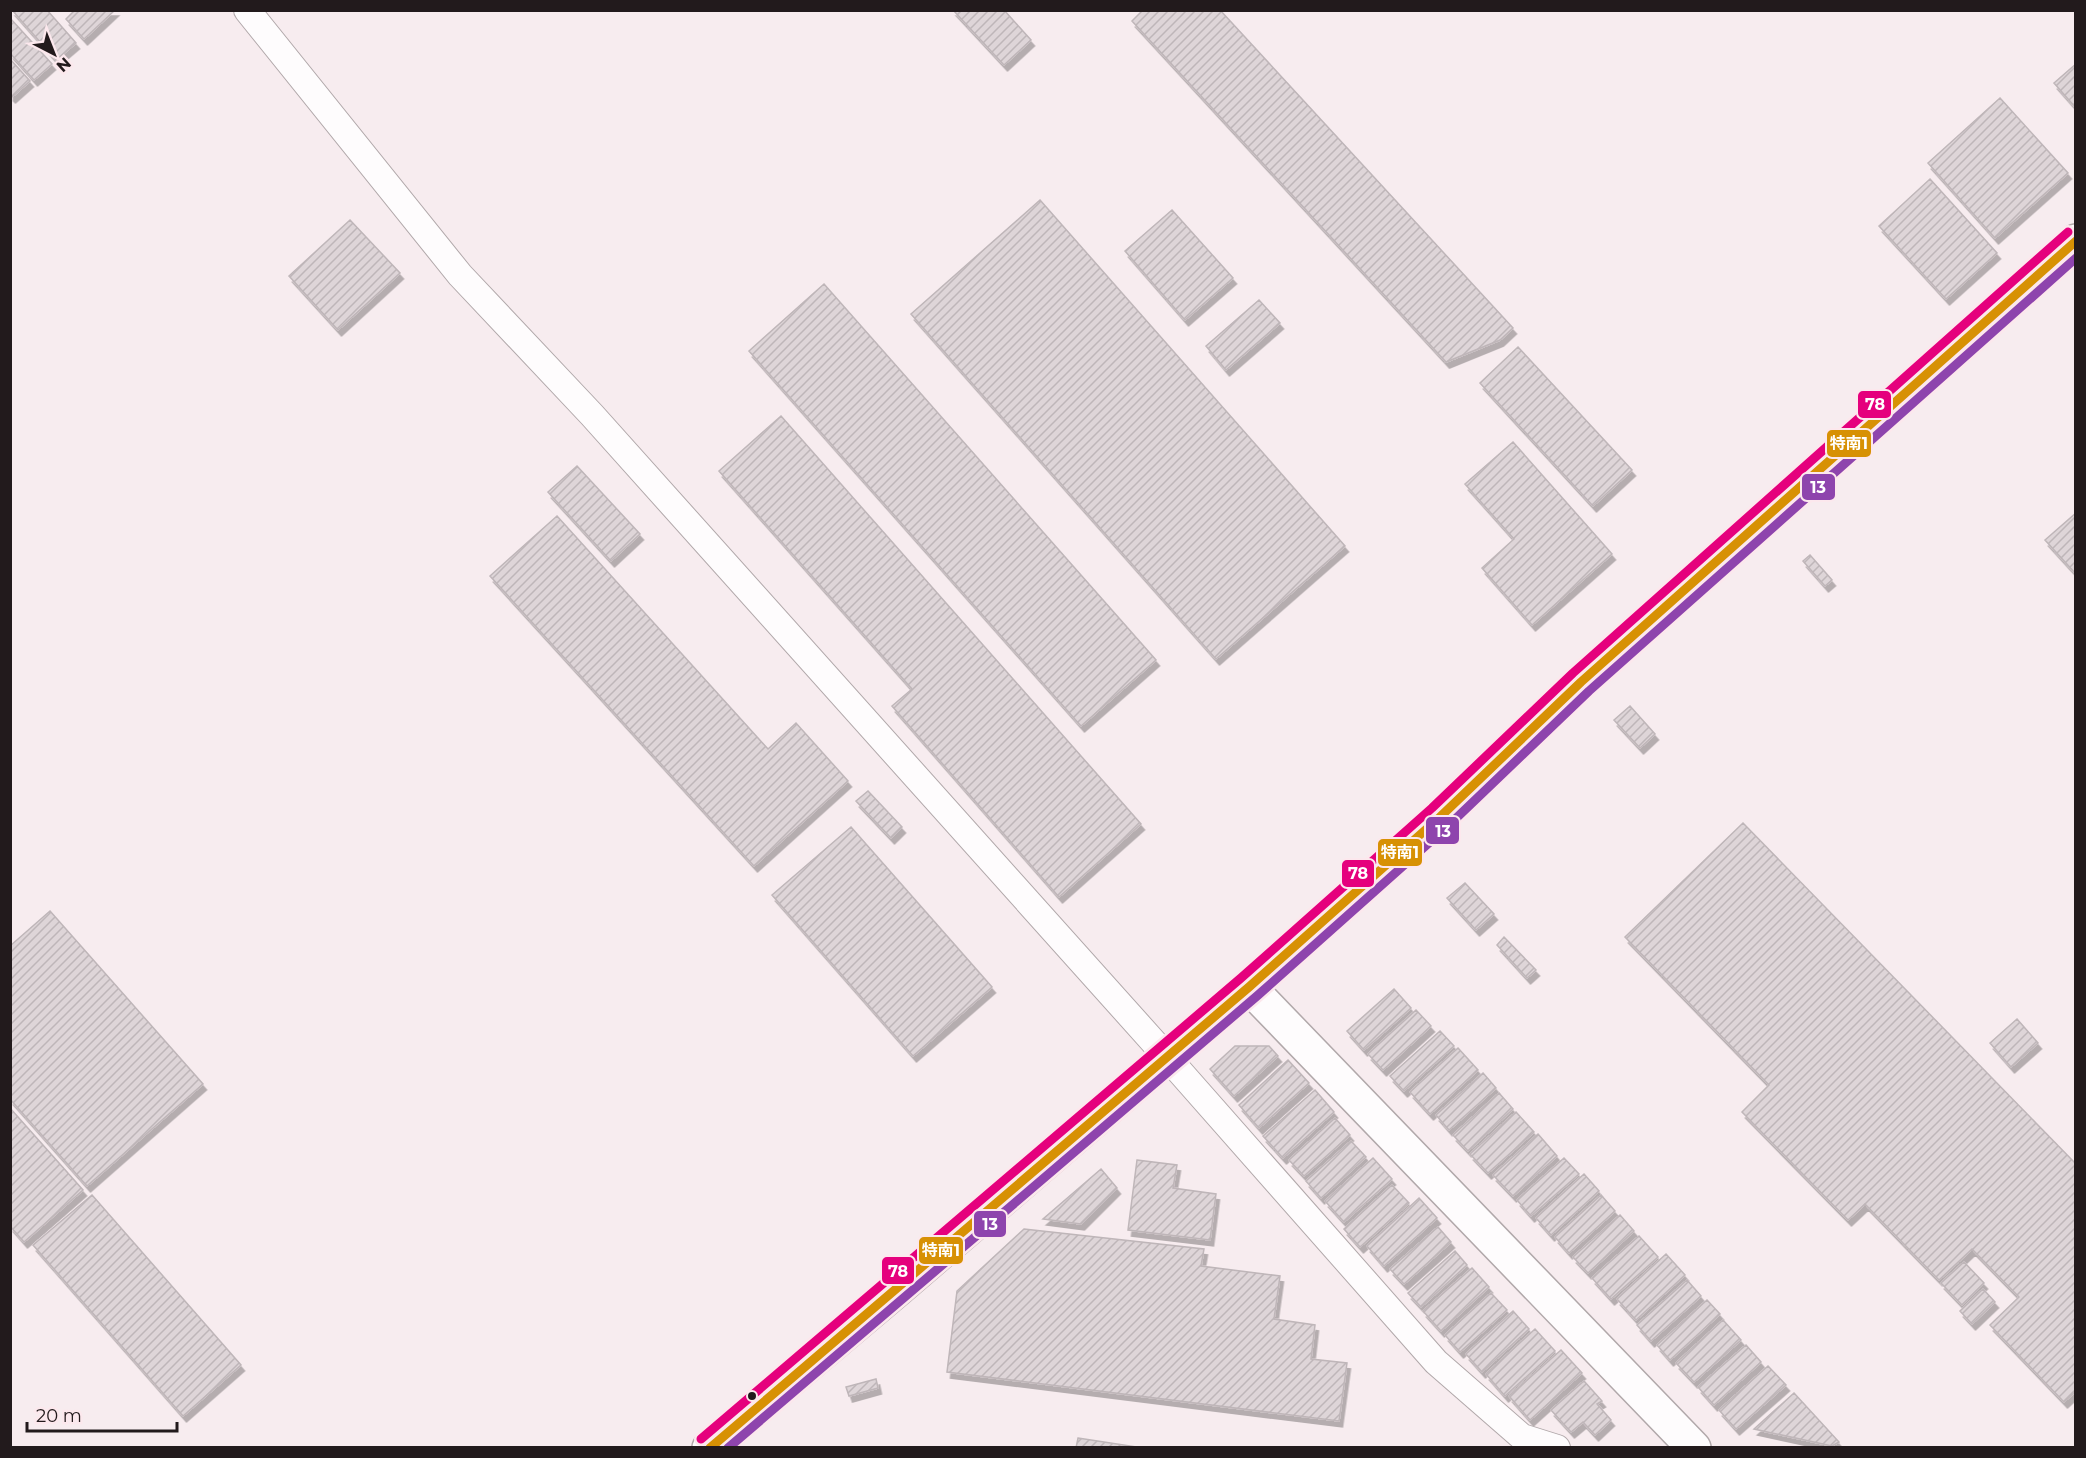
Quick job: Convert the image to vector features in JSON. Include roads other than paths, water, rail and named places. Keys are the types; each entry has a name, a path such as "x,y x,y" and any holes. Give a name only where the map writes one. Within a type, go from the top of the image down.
{"street":[{"path":"710,1448 1249,987 1440,818 1581,682 2076,241"},
{"path":"1249,987 1694,1448"}],"lane":[{"path":"248,10 460,275 592,415 1167,1057 1436,1362 1522,1437 1557,1448"}]}
